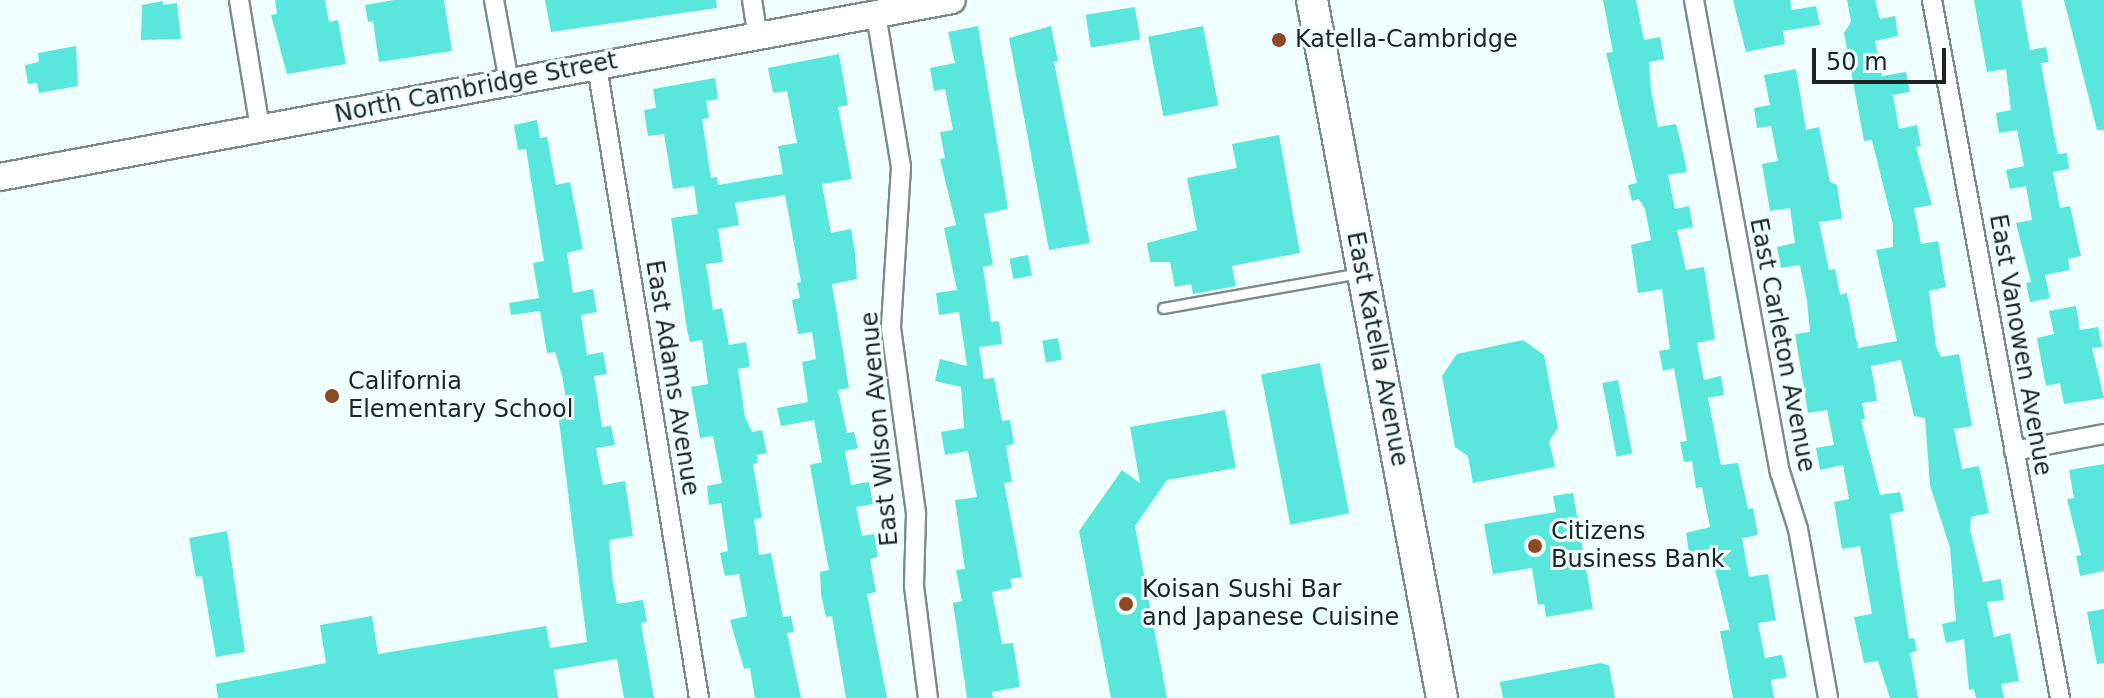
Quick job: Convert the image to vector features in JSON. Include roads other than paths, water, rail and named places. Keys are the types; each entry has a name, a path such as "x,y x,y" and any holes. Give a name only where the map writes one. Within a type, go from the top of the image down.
{"main road":[{"name":"East Katella Avenue","path":"1312,0 1442,698"}],"street":[{"path":"239,0 260,128"},
{"path":"494,0 509,82"},
{"path":"752,0 758,36"},
{"name":"North Cambridge Street","path":"0,177 952,0"},
{"name":"East Carleton Avenue","path":"1694,0 1780,472 1798,529 1828,698"},
{"name":"East Vanowen Avenue","path":"1932,0 2060,698"},
{"name":"East Wilson Avenue","path":"876,14 901,167 891,328 916,514 914,586 928,698"},
{"name":"East Adams Avenue","path":"597,66 699,698"},
{"path":"2014,451 2104,434"}],"lane":[{"path":"1163,308 1362,272"}],"place":[{"name":"Katella-Cambridge","path":"1279,40"},
{"name":"California Elementary School","path":"332,396"},
{"name":"Citizens Business Bank","path":"1535,546"},
{"name":"Koisan Sushi Bar and Japanese Cuisine","path":"1126,604"}]}
